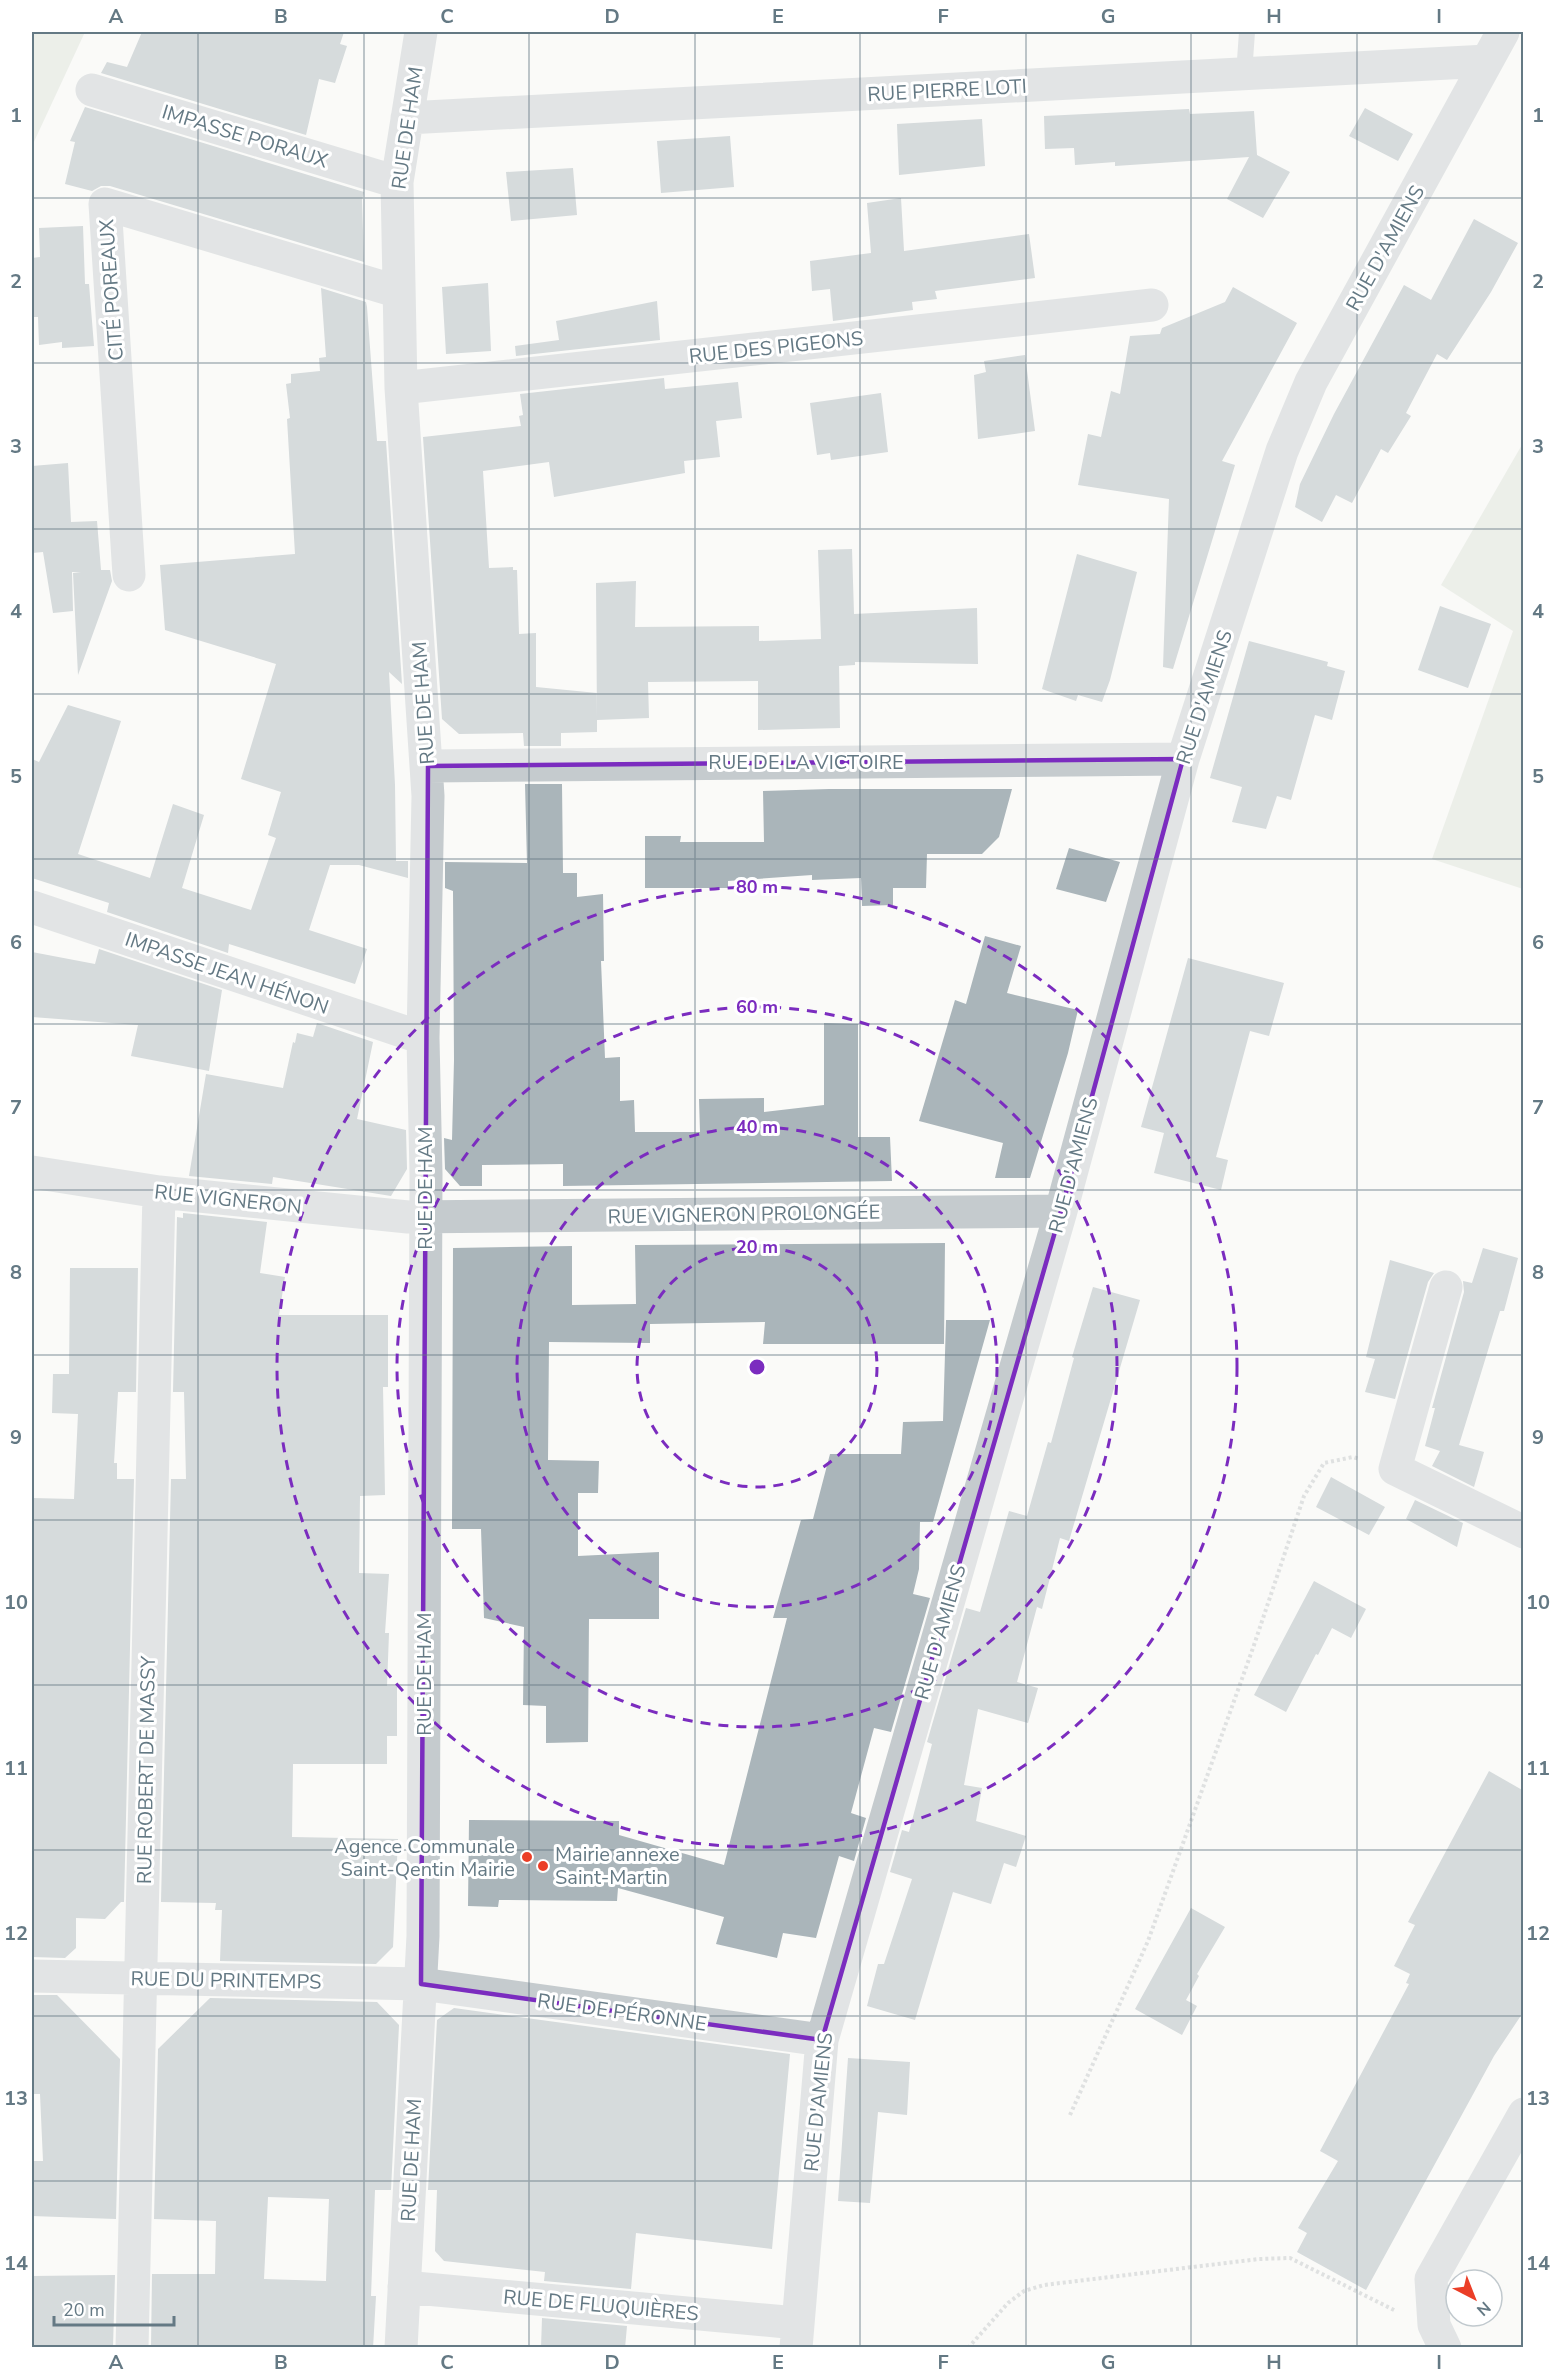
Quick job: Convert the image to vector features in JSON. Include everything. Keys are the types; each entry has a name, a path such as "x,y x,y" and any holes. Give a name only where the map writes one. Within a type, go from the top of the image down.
{"street":[{"name":"RUE DE HAM","path":"401,2348 421,1983 426,1217 423,1038 428,766 401,388 397,182 420,32"},
{"name":"RUE D'AMIENS","path":"797,2335 822,2040 1061,1211 1183,759 1282,450 1311,382 1503,32"},
{"name":"RUE PIERRE LOTI","path":"407,118 1487,61"},
{"name":"IMPASSE PORAUX","path":"92,90 397,182"},
{"name":"CITÉ POREAUX","path":"129,575 105,204 399,292"},
{"name":"RUE DES PIGEONS","path":"401,388 1152,305"},
{"name":"RUE DE LA VICTOIRE","path":"428,766 1183,759"},
{"name":"IMPASSE JEAN HÉNON","path":"32,907 423,1038"},
{"name":"RUE VIGNERON","path":"32,1172 159,1192 396,1216 426,1217"},
{"name":"RUE ROBERT DE MASSY","path":"132,2348 159,1192"},
{"name":"RUE VIGNERON PROLONGÉE","path":"426,1217 1061,1211"},
{"path":"1446,1287 1395,1469 1524,1532"},
{"name":"RUE DU PRINTEMPS","path":"32,1976 421,1983"},
{"name":"RUE DE PÉRONNE","path":"421,1983 822,2040"},
{"path":"1439,2336 1431,2279 1524,2114"},
{"name":"RUE DE FLUQUIÈRES","path":"404,2287 797,2335"}],"lane":[{"path":"1244,74 1247,32"}],"path":[{"path":"1070,2115 1148,1941 1253,1648 1304,1496 1324,1463 1353,1457 1395,1469"},
{"path":"968,2348 1008,2303 1024,2291 1044,2285 1259,2259 1290,2258 1439,2336"}],"highlighted area":[{"path":"1183,759 1061,1211 822,2040 421,1984 428,766"}],"shaded area":[{"path":"32,32 85,32 32,146"},
{"path":"1523,443 1523,889 1432,859 1513,631 1441,585"}],"building":[{"path":"142,32 344,32 340,44 347,46 335,83 319,79 306,135 101,73 107,62 127,67"},
{"path":"85,107 364,192 362,200 364,262 110,186 101,186 92,191 65,184 75,142 70,141"},
{"path":"1365,108 1413,134 1398,161 1349,136"},
{"path":"1189,109 1190,114 1254,111 1257,155 1290,172 1263,218 1227,199 1249,157 1115,166 1115,162 1075,165 1074,148 1045,149 1044,116"},
{"path":"982,119 985,166 899,175 897,124"},
{"path":"730,136 734,187 661,193 657,141"},
{"path":"573,168 577,215 511,221 506,172"},
{"path":"901,198 904,251 1029,234 1035,278 935,291 937,299 912,302 913,310 833,321 830,289 812,291 810,261 871,253 867,203"},
{"path":"1474,219 1518,243 1491,292 1447,360 1437,354 1406,413 1411,416 1388,453 1381,449 1352,503 1336,495 1322,522 1295,507 1300,484 1334,414 1404,285 1431,300"},
{"path":"83,226 85,284 89,284 94,346 62,348 62,342 39,345 38,317 32,317 32,258 40,257 39,228"},
{"path":"488,283 491,351 446,354 442,287"},
{"path":"1233,287 1297,323 1222,461 1235,465 1173,669 1163,667 1169,499 1078,485 1088,434 1101,437 1111,391 1120,394 1130,336 1160,334 1162,328 1225,302"},
{"path":"321,288 366,302 377,441 386,441 402,684 389,672 395,785 396,861 408,861 408,878 359,865 330,865 309,930 367,949 355,984 229,944 228,953 107,912 109,903 32,878 32,759 39,762 68,705 121,721 78,854 150,878 173,804 204,815 182,888 251,910 276,838 268,835 281,792 241,779 276,664 165,630 160,565 295,554 287,419 290,418 286,384 291,383 291,374 320,371 319,358 326,357"},
{"path":"657,301 660,340 516,356 515,346 559,340 556,321"},
{"path":"1025,355 1035,431 978,439 974,375 986,372 984,361"},
{"path":"664,378 665,389 738,382 742,418 716,421 720,457 684,461 685,473 554,497 549,462 483,471 489,568 513,567 513,570 517,570 519,634 536,633 536,687 597,693 597,732 561,733 561,746 524,746 523,733 459,734 442,719 423,437 521,426 519,416 523,415 520,394"},
{"path":"881,393 888,452 831,460 830,453 817,455 810,403"},
{"path":"68,463 71,522 97,521 101,570 110,570 112,581 78,675 73,573 81,572 72,572 73,611 53,613 43,552 32,553 32,466"},
{"path":"852,549 854,614 977,608 978,664 855,662 855,665 839,666 840,728 758,730 758,681 648,682 649,718 597,720 596,583 636,581 635,627 759,626 759,641 821,639 818,550"},
{"path":"1077,554 1137,572 1110,680 1102,702 1078,695 1076,701 1042,689"},
{"path":"1440,606 1491,624 1468,688 1418,670"},
{"path":"1249,641 1328,662 1327,666 1345,671 1332,720 1315,715 1291,800 1277,796 1266,829 1232,822 1242,787 1210,778"},
{"path":"525,784 562,784 563,873 577,873 577,897 603,894 604,961 601,961 605,1058 620,1057 620,1101 634,1100 635,1132 700,1132 699,1099 764,1098 764,1112 824,1105 824,1023 858,1024 858,1137 890,1137 892,1181 563,1186 563,1164 482,1165 482,1186 460,1186 445,1169 444,1138 452,1140 454,1060 453,891 445,888 445,862 527,863"},
{"path":"1012,789 999,837 982,854 927,854 926,888 893,888 893,905 862,906 861,878 812,880 812,875 728,881 728,888 645,888 645,836 681,836 680,842 764,842 763,791"},
{"path":"1069,848 1120,862 1106,902 1056,889"},
{"path":"985,936 1021,946 1007,993 1078,1010 1068,1053 1030,1178 995,1178 1003,1143 919,1121 955,1000 966,1004"},
{"path":"99,949 222,990 209,1071 131,1056 138,1025 32,1017 32,952 95,964"},
{"path":"1188,958 1284,983 1269,1036 1250,1031 1216,1157 1228,1160 1221,1190 1154,1173 1164,1133 1141,1127"},
{"path":"317,1023 373,1042 357,1119 406,1130 407,1169 391,1196 273,1177 272,1184 189,1176 206,1074 283,1088 297,1033 313,1037"},
{"path":"183,1213 267,1222 260,1273 285,1277 279,1315 388,1315 388,1387 383,1387 385,1495 360,1496 359,1573 389,1574 385,1633 389,1633 387,1686 397,1686 397,1736 387,1736 387,1764 293,1764 292,1837 398,1839 393,1947 376,1964 220,1961 222,1910 215,1910 216,1903 161,1902 171,1479 186,1479 184,1392 173,1392 177,1217 183,1218"},
{"path":"945,1243 944,1344 763,1344 765,1322 650,1324 650,1343 549,1342 548,1460 599,1461 598,1493 578,1493 578,1556 659,1552 659,1619 589,1619 588,1742 546,1743 546,1706 523,1705 524,1627 484,1618 481,1529 452,1529 453,1248 572,1246 572,1305 636,1304 635,1245"},
{"path":"1483,1248 1518,1258 1504,1311 1500,1311 1459,1445 1484,1452 1474,1487 1432,1466 1440,1451 1425,1446 1435,1408 1432,1408 1464,1292 1463,1281 1472,1283"},
{"path":"1390,1260 1434,1273 1428,1282 1395,1399 1365,1392 1375,1359 1366,1357"},
{"path":"70,1268 138,1268 136,1392 118,1392 114,1463 117,1463 117,1479 134,1479 124,1902 121,1902 105,1919 76,1918 76,1948 65,1958 32,1957 32,1615 34,1586 32,1586 32,1498 74,1499 78,1414 52,1413 53,1374 69,1374"},
{"path":"1093,1287 1140,1300 1069,1541 1060,1538 1042,1609 1037,1607 1017,1682 1038,1688 1028,1723 978,1709 964,1785 982,1788 976,1821 1026,1836 1016,1867 1004,1863 991,1904 953,1892 915,2020 867,2006 878,1964 884,1964 912,1879 890,1872 902,1830 909,1832 932,1744 927,1742 966,1608 980,1612 1009,1511 1027,1516 1048,1442 1051,1443 1074,1358 1072,1357"},
{"path":"946,1320 990,1320 933,1522 920,1522 919,1569 913,1594 930,1598 891,1732 874,1728 851,1813 866,1818 854,1861 839,1856 816,1938 783,1933 777,1958 716,1944 724,1917 618,1888 617,1901 499,1900 498,1907 468,1906 469,1820 619,1821 619,1835 724,1865 787,1618 773,1618 801,1520 813,1519 830,1454 901,1454 903,1422 943,1421"},
{"path":"1331,1477 1385,1507 1369,1535 1316,1507"},
{"path":"1415,1500 1463,1523 1457,1547 1406,1519"},
{"path":"1314,1581 1366,1609 1351,1638 1332,1628 1286,1712 1254,1695"},
{"path":"1489,1771 1524,1791 1524,2011 1494,2056 1366,2290 1297,2252 1307,2233 1298,2228 1338,2161 1320,2151 1409,1984 1406,1983 1410,1974 1394,1966 1415,1925 1408,1922"},
{"path":"1191,1908 1225,1927 1197,1974 1199,1976 1186,2000 1197,2006 1182,2035 1135,2009"},
{"path":"32,1995 57,1995 120,2059 116,2219 32,2216 32,2161 43,2161 40,2094 32,2094"},
{"path":"210,1998 377,2002 399,2025 391,2190 375,2190 371,2296 376,2296 373,2348 151,2348 152,2274 215,2274 216,2221 154,2219 158,2049","holes":["268,2197 329,2199 326,2281 264,2279"]},
{"path":"454,2008 790,2054 772,2249 636,2233 631,2289 544,2281 545,2272 444,2261 435,2251 437,2190 428,2190 437,2020"},
{"path":"848,2058 910,2062 907,2115 878,2112 870,2203 838,2201"},
{"path":"115,2275 113,2348 32,2348 33,2276"},
{"path":"542,2318 627,2326 625,2348 541,2348"}],"place":[{"name":"Agence Communale Saint-Qentin Mairie","path":"527,1857"},
{"name":"Mairie annexe Saint-Martin","path":"543,1866"}]}
